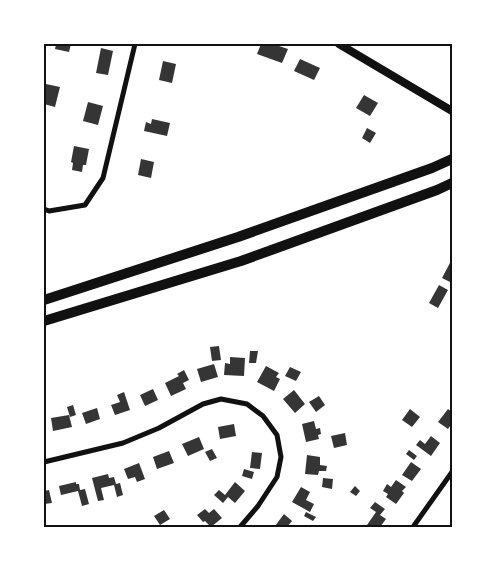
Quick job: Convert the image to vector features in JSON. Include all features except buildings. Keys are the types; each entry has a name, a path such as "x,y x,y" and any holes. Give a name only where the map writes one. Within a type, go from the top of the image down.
{"highway":[{"path":"44,300 238,237 432,168 452,159"},
{"path":"44,320 241,260 452,183"}],"main road":[{"path":"340,44 452,111"}],"street":[{"path":"44,209 49,211 85,205 103,178 135,44"},
{"path":"44,462 123,442 159,428 203,404 221,399 247,404 263,416 277,435 281,457 277,477 258,506 240,527"},
{"path":"413,527 452,472"}]}
